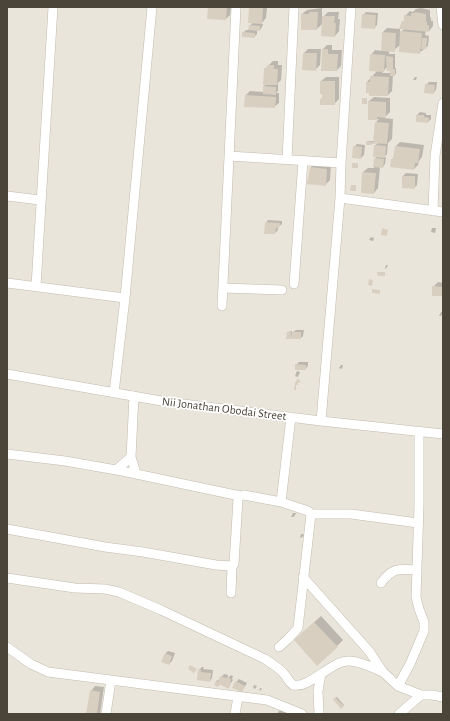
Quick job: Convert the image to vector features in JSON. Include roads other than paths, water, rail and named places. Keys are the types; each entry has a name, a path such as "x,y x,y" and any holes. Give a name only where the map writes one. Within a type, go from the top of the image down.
{"street":[{"path":"36,286 40,200 53,7"},
{"path":"114,393 125,298 152,7"},
{"path":"222,306 236,7"},
{"path":"287,160 294,7"},
{"path":"322,421 340,198 351,7"},
{"path":"441,7 443,25"},
{"path":"433,211 435,156 443,103"},
{"path":"229,156 341,163"},
{"path":"294,284 303,161"},
{"path":"7,196 40,200"},
{"path":"340,198 443,212"},
{"path":"7,283 125,298"},
{"path":"223,288 282,290"},
{"name":"Nii Jonathan Obodai Street","path":"7,374 167,402 419,433 443,434"},
{"path":"134,396 131,457 136,473"},
{"path":"280,502 291,417"},
{"path":"398,686 410,664 424,632 424,622 418,609 416,597 419,433"},
{"path":"7,454 65,461 136,473 240,496 244,495 280,502 308,510 311,514 351,514 418,523"},
{"path":"116,470 131,457"},
{"path":"230,592 238,499 240,496"},
{"path":"279,647 298,628 311,514"},
{"path":"7,529 105,547 216,565 232,566"},
{"path":"381,583 388,573 397,569 417,570"},
{"path":"303,577 369,651 383,672 398,686 420,695 443,697"},
{"path":"7,578 75,588 105,589 119,592 265,659 282,671 290,684 293,685 301,685 331,667 349,661 361,663 383,672"},
{"path":"7,647 31,664 48,672 238,698 267,700 302,714"},
{"path":"319,714 318,691 321,674"},
{"path":"106,714 111,680"},
{"path":"399,714 420,695"},
{"path":"235,714 238,698"}]}
